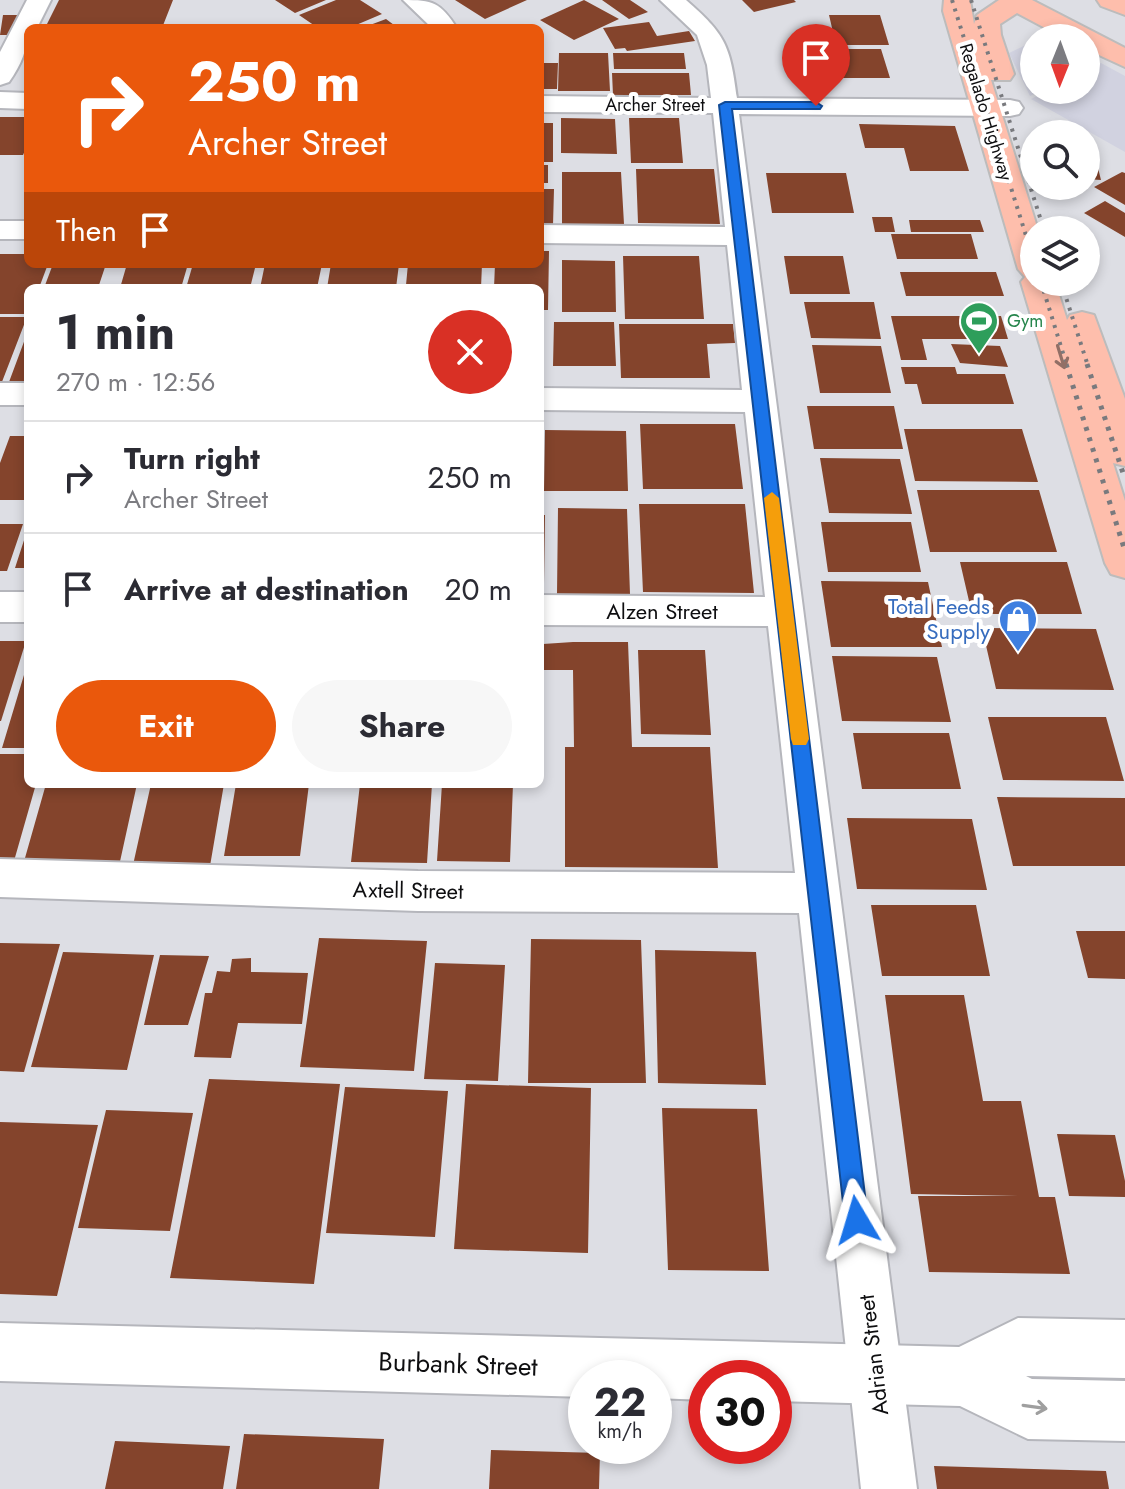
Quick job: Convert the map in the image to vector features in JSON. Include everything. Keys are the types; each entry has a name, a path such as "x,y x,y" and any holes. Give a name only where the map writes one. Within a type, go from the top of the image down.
{"main road":[{"path":"1110,0 1125,7"},
{"path":"1015,1 1058,24"},
{"name":"Regalado Highway","path":"1015,1 991,16 986,27 997,108 1022,216"},
{"name":"Regalado Highway","path":"955,4 997,108 1020,153"},
{"path":"987,35 1020,30"},
{"path":"1100,46 1125,59"},
{"path":"1042,296 1125,563"},
{"path":"1073,296 1125,453"}],"street":[{"path":"27,24 39,0"},
{"path":"415,0 442,24"},
{"name":"Adrian Street","path":"672,0 708,32 720,65 889,1489"},
{"path":"0,77 24,30"},
{"path":"0,100 24,101"},
{"name":"Archer Street","path":"544,104 997,108"},
{"path":"0,230 24,230"},
{"path":"544,234 741,236"},
{"path":"0,394 24,394"},
{"path":"544,399 760,401"},
{"path":"0,607 24,607"},
{"name":"Alzen Street","path":"544,610 784,612"},
{"name":"Axtell Street","path":"0,878 418,891 816,893"},
{"name":"Burbank Street","path":"964,1377 1018,1347 1125,1349"},
{"name":"Burbank Street","path":"0,1352 964,1377 1028,1409 1125,1411"}],"shaded area":[{"path":"1020,48 1020,76 1009,53"},
{"path":"1100,64 1125,76 1125,152 1100,138 1100,120 1068,120 1040,104 1100,104"}],"building":[{"path":"59,0 173,0 164,24 47,24"},
{"path":"275,0 326,0 295,13"},
{"path":"336,0 360,0 382,14 358,24 312,24 299,15"},
{"path":"455,0 527,0 485,19"},
{"path":"584,0 619,19 574,40 540,20"},
{"path":"602,0 630,0 648,12 629,19"},
{"path":"742,0 794,0 796,2 754,12"},
{"path":"3,15 27,15 18,35 0,35"},
{"path":"829,15 880,15 889,45 836,45"},
{"path":"386,19 393,24 373,24"},
{"path":"649,22 657,36 689,31 695,41 627,51 625,48 615,49 603,28"},
{"path":"836,49 881,49 890,78 843,78"},
{"path":"559,53 608,53 610,91 558,91"},
{"path":"613,53 684,53 686,69 614,69"},
{"path":"544,63 558,63 557,89 544,89"},
{"path":"612,73 689,73 691,95 613,95"},
{"path":"0,117 24,117 23,155 0,155"},
{"path":"561,118 615,119 617,154 561,153"},
{"path":"629,118 679,118 683,163 631,163"},
{"path":"544,123 553,123 553,162 544,162"},
{"path":"859,124 955,126 969,171 910,171 904,148 865,148"},
{"path":"544,165 548,165 548,183 544,183"},
{"path":"636,169 714,169 720,224 638,223"},
{"path":"562,172 621,172 624,224 562,224"},
{"path":"766,173 846,173 854,213 772,213"},
{"path":"1125,173 1125,205 1100,190 1100,184"},
{"path":"544,189 554,189 553,225 544,224"},
{"path":"1105,201 1125,213 1125,237 1100,222 1100,216 1084,213"},
{"path":"872,217 892,217 895,232 875,232"},
{"path":"909,220 980,220 984,232 911,232"},
{"path":"891,234 971,234 978,259 897,259"},
{"path":"544,251 549,251 548,310 544,310 544,284 494,284 495,268 544,268"},
{"path":"0,254 24,254 24,268 46,268 40,284 24,284 24,314 0,314"},
{"path":"623,256 699,256 704,319 625,319"},
{"path":"784,256 843,256 850,294 790,294"},
{"path":"562,260 615,261 616,312 562,312"},
{"path":"52,268 105,268 99,284 46,284"},
{"path":"126,268 187,268 182,284 121,284"},
{"path":"192,268 255,268 251,284 187,284"},
{"path":"264,268 321,268 318,284 261,284"},
{"path":"330,268 398,268 396,284 328,284"},
{"path":"408,268 482,268 481,284 406,284"},
{"path":"900,272 996,272 1004,296 906,296"},
{"path":"804,302 874,302 881,339 811,338"},
{"path":"891,316 1001,316 1008,339 922,339 927,360 901,360"},
{"path":"0,317 24,317 24,325 0,387"},
{"path":"554,322 614,322 616,366 553,366"},
{"path":"619,324 733,324 735,343 707,344 710,378 621,378"},
{"path":"24,342 24,382 9,382"},
{"name":"Gym","path":"951,344 1000,346 1008,367 960,363"},
{"path":"812,345 881,346 891,393 820,393"},
{"path":"901,367 955,367 957,374 1005,374 1014,404 922,404 917,384 905,384"},
{"path":"807,406 894,406 903,449 814,449"},
{"path":"640,424 735,424 743,489 643,489"},
{"path":"904,429 1022,429 1038,482 915,481"},
{"path":"545,430 626,431 628,491 544,491"},
{"path":"10,436 24,436 24,500 0,500 0,463"},
{"path":"820,458 900,459 912,514 829,513"},
{"path":"917,490 1039,490 1057,552 930,552"},
{"path":"639,504 745,504 754,593 643,592"},
{"path":"558,508 627,509 630,594 557,594"},
{"path":"821,522 911,522 921,572 828,572"},
{"path":"0,524 23,524 7,571 0,571"},
{"path":"24,540 24,568 15,568"},
{"path":"960,562 1067,562 1082,614 972,614"},
{"path":"821,581 928,582 942,647 831,647"},
{"path":"982,628 1096,629 1114,690 996,689"},
{"path":"0,641 24,641 24,647 0,721"},
{"path":"628,642 632,747 710,747 718,868 565,867 565,747 574,747 573,670 544,670 544,644"},
{"path":"638,650 705,650 711,735 641,734"},
{"path":"832,656 937,657 951,722 842,721"},
{"path":"24,675 24,748 2,748"},
{"path":"988,717 1106,717 1124,781 1003,780"},
{"path":"853,733 949,733 961,789 862,789"},
{"path":"0,754 24,754 24,788 35,788 14,861 0,861"},
{"path":"45,788 136,788 119,866 23,865"},
{"path":"150,788 223,788 210,866 133,865"},
{"path":"235,788 308,788 300,856 224,856"},
{"path":"360,788 432,788 427,863 351,862"},
{"path":"442,788 513,788 510,862 437,861"},
{"path":"997,797 1125,798 1125,866 1013,866"},
{"path":"847,818 972,819 987,890 857,889"},
{"path":"871,905 976,905 990,976 882,976"},
{"path":"1076,931 1125,931 1125,979 1088,978"},
{"path":"319,938 427,941 414,1071 300,1067"},
{"path":"531,939 641,940 646,1083 528,1083"},
{"path":"0,943 60,944 24,1072 0,1071"},
{"path":"655,950 756,952 766,1085 658,1083"},
{"path":"63,952 154,955 127,1070 31,1067"},
{"path":"160,955 209,956 188,1025 144,1025"},
{"path":"251,958 251,972 308,973 302,1024 238,1023 231,1058 194,1057 205,993 212,993 217,971 230,972 232,959"},
{"path":"435,963 505,965 498,1081 424,1079"},
{"path":"885,995 964,995 983,1101 1021,1101 1039,1197 1055,1197 1070,1274 929,1272 918,1196 1020,1196 911,1194"},
{"path":"209,1079 340,1084 314,1284 170,1278"},
{"path":"466,1084 591,1088 588,1253 454,1249"},
{"path":"345,1087 448,1091 435,1237 326,1233"},
{"path":"662,1108 757,1109 769,1271 668,1270"},
{"path":"106,1110 193,1113 170,1231 78,1228"},
{"path":"0,1122 98,1125 57,1296 0,1294"},
{"path":"1057,1134 1115,1135 1125,1181 1125,1197 1069,1196"},
{"path":"244,1434 384,1439 379,1489 236,1489"},
{"path":"115,1441 230,1446 223,1489 105,1489"},
{"path":"491,1450 568,1452 568,1464 600,1464 599,1489 489,1489"},
{"path":"934,1466 1106,1471 1109,1489 937,1489"}],"railway":[{"path":"952,0 1020,216"},
{"path":"971,0 1040,216"},
{"path":"1045,296 1067,366"},
{"path":"1066,296 1088,366"},
{"path":"1066,364 1125,551"},
{"path":"1087,364 1125,479"}],"slow traffic":[{"path":"772,498 800,739"}],"place":[{"name":"Gym","path":"979,355"},
{"name":"Total Feeds Supply","path":"1018,653"}],"route":[{"path":"816,106 725,105 857,1220"}]}
